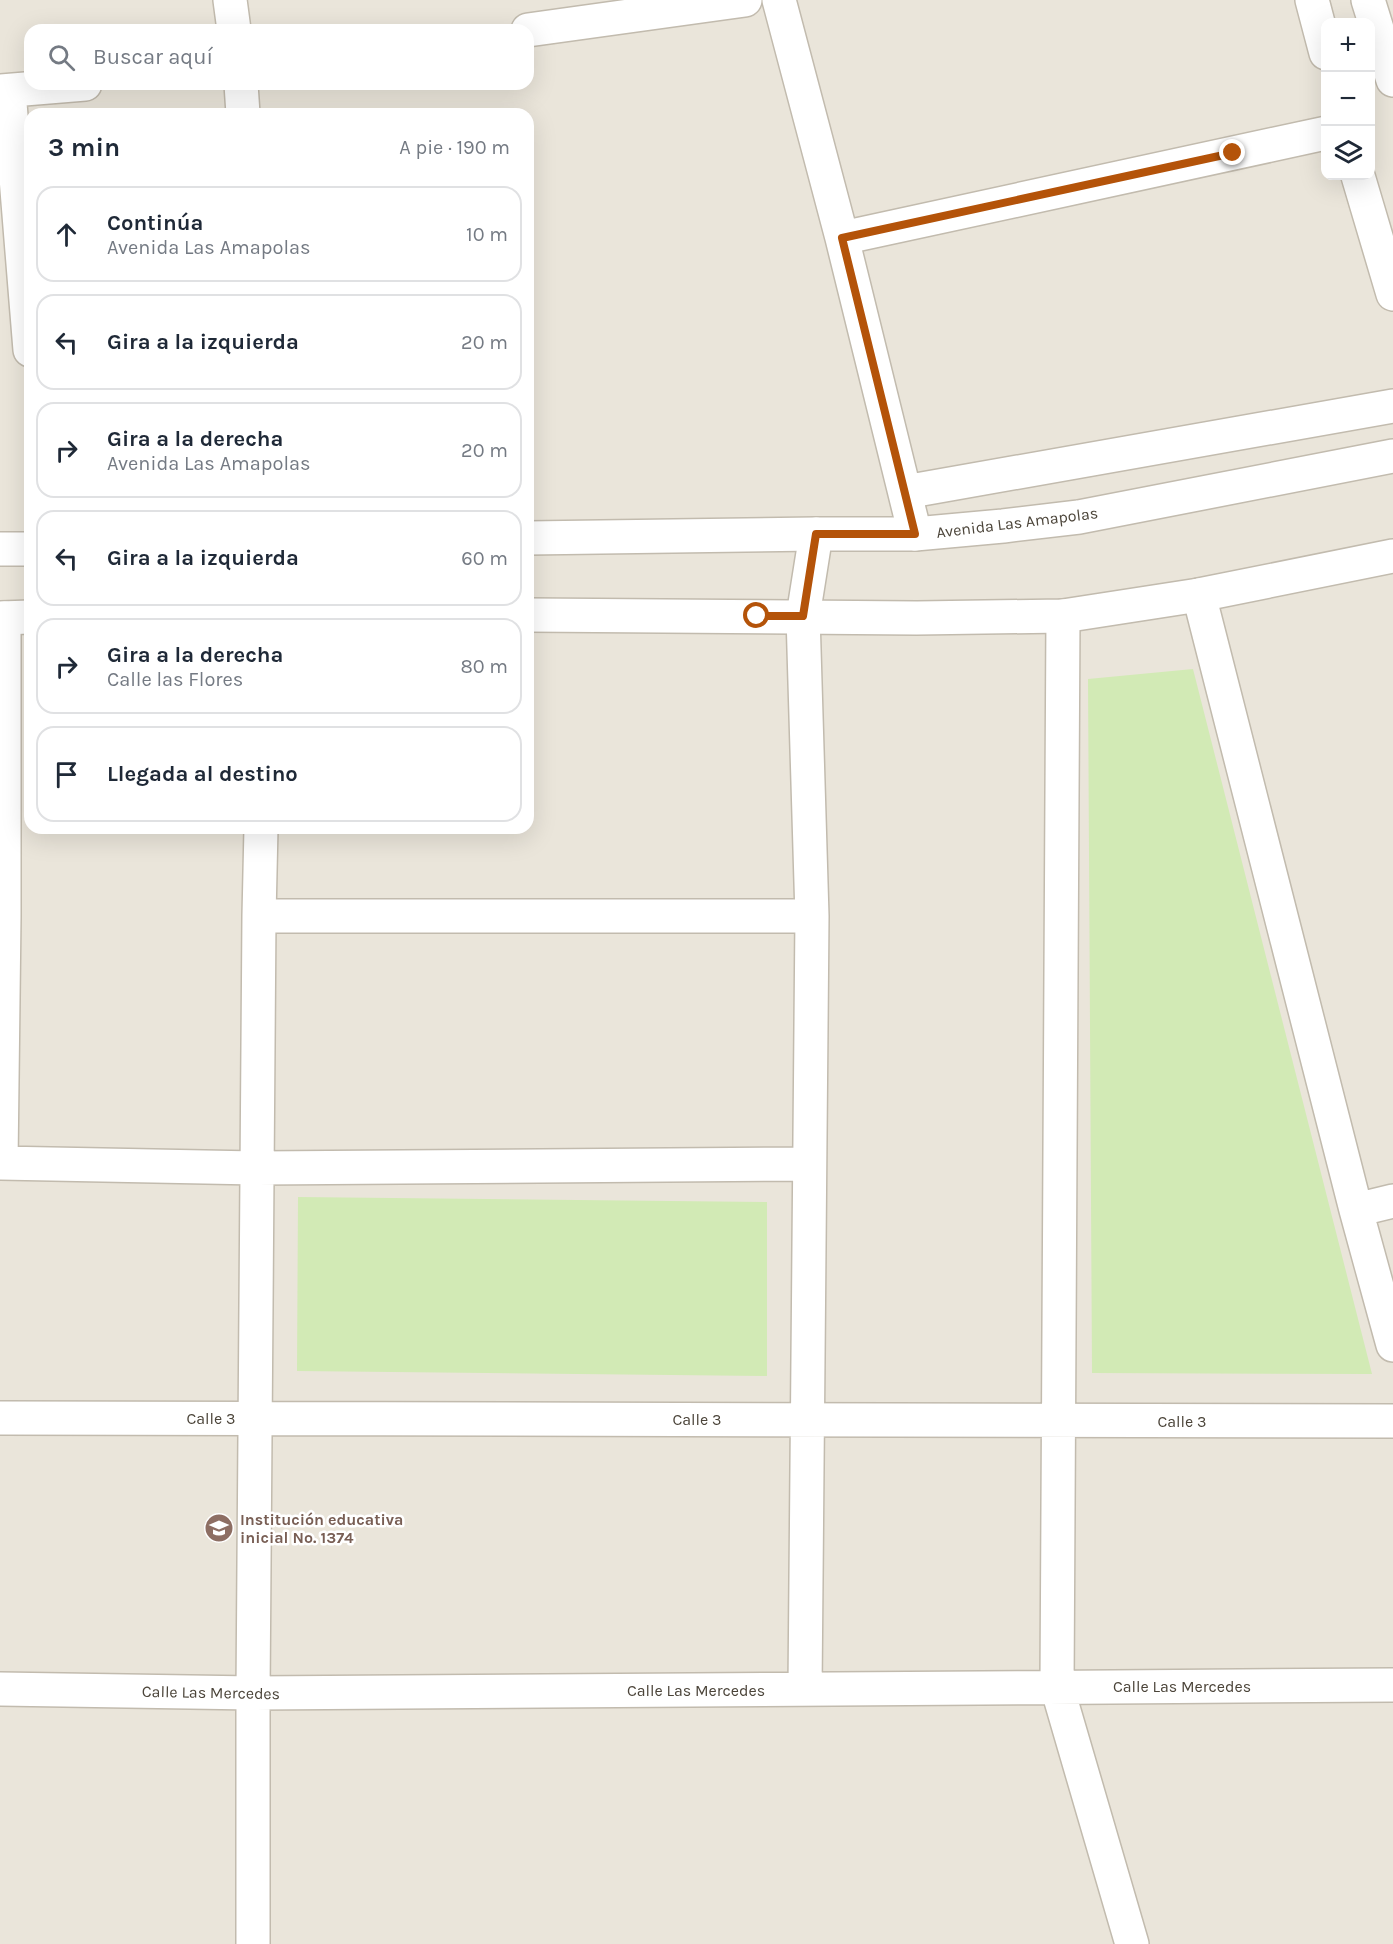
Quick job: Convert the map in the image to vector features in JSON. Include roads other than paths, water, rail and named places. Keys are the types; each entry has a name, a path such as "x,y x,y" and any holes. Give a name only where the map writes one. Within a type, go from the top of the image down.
{"street":[{"path":"230,0 233,24"},
{"path":"534,29 745,0"},
{"path":"779,0 842,238 915,534"},
{"path":"1312,0 1321,34"},
{"path":"1368,0 1393,80"},
{"path":"24,89 4,91 24,290"},
{"path":"241,90 243,108"},
{"path":"842,238 1321,134"},
{"path":"1359,180 1393,294"},
{"path":"905,492 1393,406"},
{"name":"Avenida Las Amapolas","path":"534,538 915,534 1079,517 1393,456"},
{"path":"805,1689 812,916 803,616 816,534"},
{"path":"0,549 24,549"},
{"path":"534,615 917,618 1063,616 1199,595 1393,556"},
{"path":"1199,595 1356,1210 1393,1345"},
{"path":"1063,616 1057,1687 1132,1944"},
{"path":"11,618 2,916 1,1163 257,1168 809,1164"},
{"path":"253,1944 261,834"},
{"path":"259,916 812,916"},
{"path":"1356,1210 1393,1201"},
{"name":"Calle 3","path":"0,1418 1393,1421"},
{"name":"Calle Las Mercedes","path":"0,1689 253,1693 1393,1685"}],"place":[{"name":"Institución educativa inicial No. 1374","path":"219,1528"}]}
